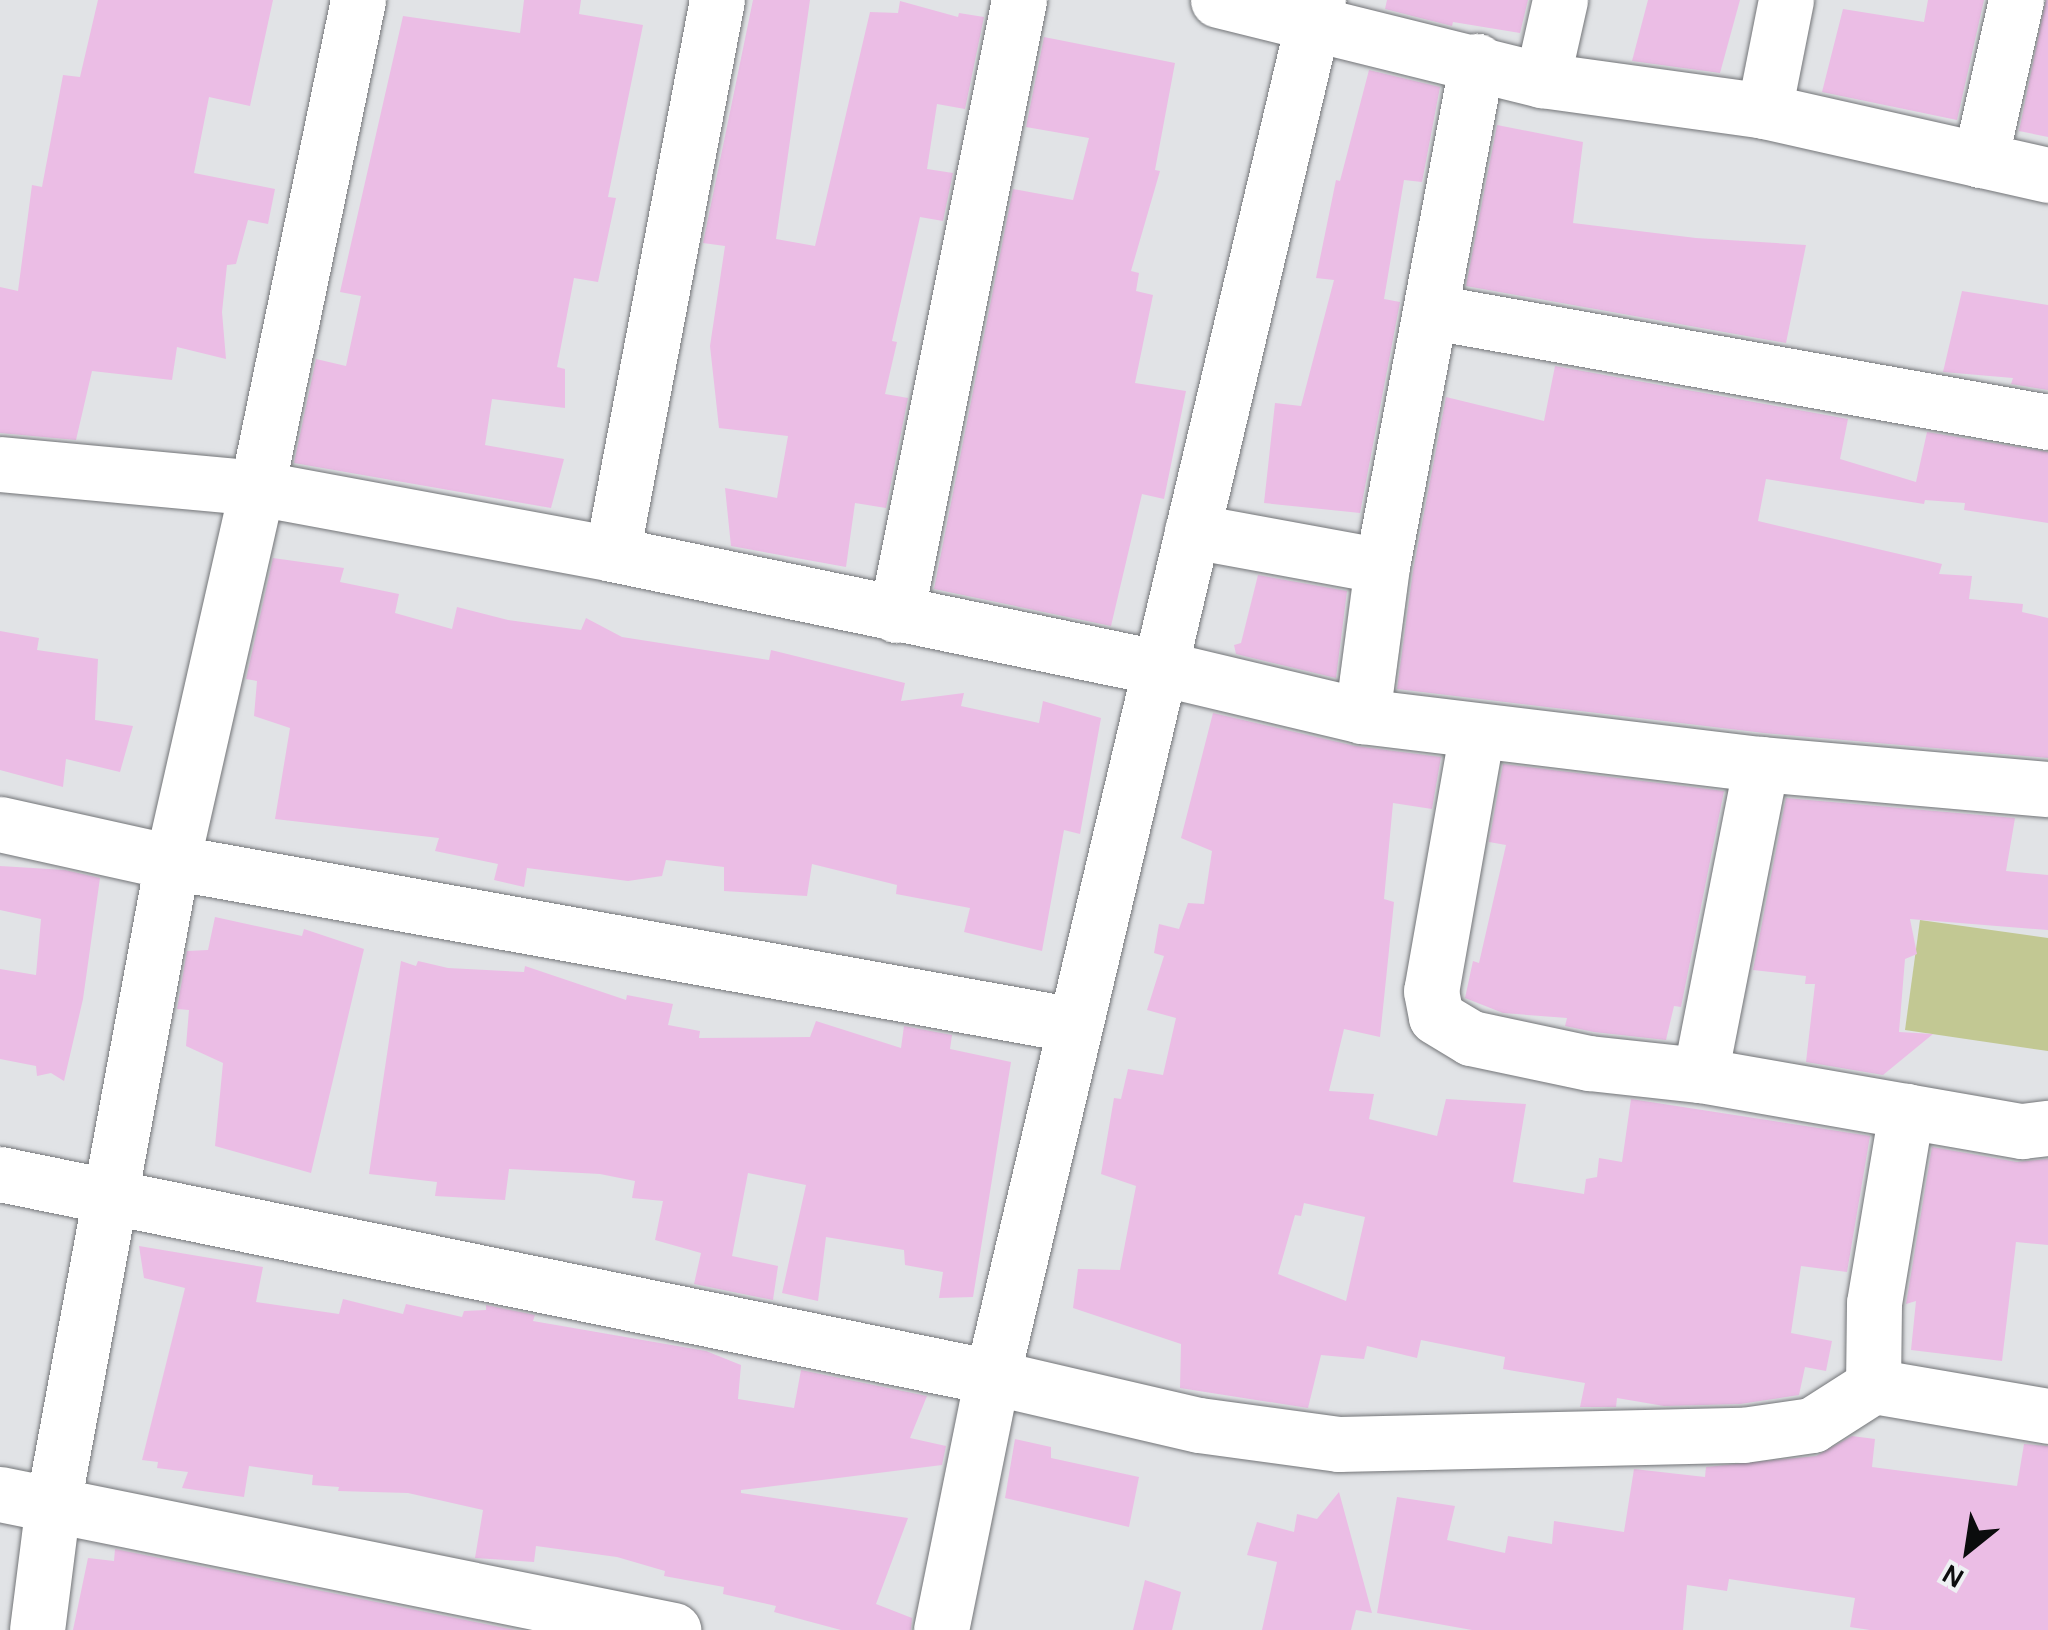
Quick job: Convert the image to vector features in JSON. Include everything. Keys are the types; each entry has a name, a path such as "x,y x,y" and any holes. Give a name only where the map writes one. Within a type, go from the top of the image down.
{"street":[{"path":"37,1630 53,1504 172,862 257,488 358,0"},
{"path":"612,554 717,0"},
{"path":"896,615 1020,0"},
{"path":"1218,0 1316,10 1542,80 1764,111 2048,175"},
{"path":"1542,80 1560,0"},
{"path":"1764,111 1786,0"},
{"path":"1980,160 2016,0"},
{"path":"940,1630 992,1377 1316,10"},
{"path":"1362,716 1382,566 1433,312 1477,62"},
{"path":"1433,312 2048,422"},
{"path":"0,464 257,488 612,554 1161,668 1362,716 1761,764 2048,789"},
{"path":"1192,531 1382,566"},
{"path":"1477,730 1431,991 1436,1017 1470,1038 1589,1063 1700,1075 2022,1131 2048,1128"},
{"path":"1700,1075 1761,764"},
{"path":"0,824 172,862 1074,1025"},
{"path":"1873,1386 1874,1303 1906,1111"},
{"path":"0,1174 992,1377 1199,1426 1338,1444 1743,1435 1812,1425 1873,1386 2048,1416"},
{"path":"0,1494 673,1630"}],"green space":[{"path":"1920,920 2048,938 2048,1051 1905,1030"}],"building":[{"path":"98,0 273,0 250,106 209,97 194,173 275,189 268,224 248,220 236,264 227,265 222,312 226,359 177,347 172,380 92,371 76,440 0,433 0,287 18,291 32,185 42,187 63,75 80,77"},
{"path":"524,0 581,0 579,14 643,25 608,197 616,198 598,282 574,278 557,367 565,369 565,408 492,399 485,445 564,459 551,508 294,463 316,359 346,366 361,296 340,292 403,16 520,33"},
{"path":"753,0 810,0 776,239 815,246 870,12 898,13 900,1 958,17 959,13 984,17 965,109 937,104 927,169 953,173 943,221 920,217 892,341 897,342 885,394 908,398 886,508 855,503 846,567 731,546 725,488 777,498 788,436 719,428 710,346 725,246 703,243"},
{"path":"1387,0 1528,0 1520,33 1453,22 1452,26 1385,9"},
{"path":"1648,0 1740,0 1720,73 1632,61"},
{"path":"1928,0 1984,0 1957,120 1822,92 1843,9 1924,22"},
{"path":"2048,0 2048,137 2019,131"},
{"path":"1044,37 1175,63 1155,170 1160,171 1131,271 1139,273 1136,291 1153,295 1135,383 1186,391 1164,499 1142,494 1111,626 934,589 1013,189 1073,200 1089,138 1026,127"},
{"path":"1369,70 1440,87 1422,182 1404,180 1384,299 1400,302 1360,513 1264,503 1275,403 1301,406 1334,280 1316,278 1336,180 1340,181"},
{"path":"1497,125 1583,142 1573,223 1696,238 1806,245 1786,343 1466,286"},
{"path":"1962,291 2048,305 2048,390 2011,384 2013,378 1943,372"},
{"path":"1555,366 1848,419 1840,459 1916,482 1927,432 2048,452 2048,523 1964,510 1965,503 1925,500 1924,504 1766,479 1758,521 1942,564 1939,574 1972,576 1969,599 2023,604 2022,612 2048,618 2048,758 1764,733 1397,689 1413,571 1446,397 1544,421"},
{"path":"273,558 344,568 340,582 399,594 395,613 452,629 457,607 508,620 581,630 586,618 622,637 769,660 771,650 905,683 901,701 964,693 961,706 1039,723 1043,701 1101,718 1080,834 1064,830 1042,951 964,932 970,908 896,894 897,885 812,864 807,896 724,891 724,867 666,860 662,876 628,881 527,868 524,887 494,880 498,864 435,851 439,838 275,819 290,728 254,716 257,681 246,679"},
{"path":"1258,575 1347,591 1336,678 1236,654 1234,645 1241,643"},
{"path":"0,631 39,638 37,650 98,659 95,720 133,726 120,772 66,759 63,787 0,770"},
{"path":"1213,713 1355,746 1441,757 1432,809 1393,803 1384,899 1394,902 1380,1037 1344,1029 1329,1091 1374,1094 1369,1119 1437,1136 1446,1099 1526,1104 1513,1182 1584,1194 1586,1179 1597,1177 1599,1158 1622,1162 1631,1099 1870,1136 1847,1272 1801,1266 1791,1333 1832,1341 1826,1371 1805,1367 1799,1395 1740,1404 1664,1406 1617,1398 1616,1407 1580,1407 1585,1383 1503,1369 1505,1357 1421,1340 1417,1358 1367,1346 1364,1359 1321,1355 1308,1408 1180,1388 1181,1344 1073,1308 1078,1269 1120,1270 1136,1186 1101,1174 1114,1098 1121,1099 1128,1069 1163,1075 1176,1018 1147,1010 1164,956 1154,953 1159,924 1179,929 1188,903 1204,904 1212,851 1181,838","holes":["1304,1203 1365,1217 1346,1301 1278,1274 1295,1215 1301,1216"]},
{"path":"1503,764 1724,791 1681,1007 1674,1006 1666,1040 1565,1026 1567,1018 1503,1013 1465,998 1473,961 1479,963 1506,845 1489,842"},
{"path":"1786,798 2015,818 2006,871 2048,875 2048,930 1910,919 1917,954 1905,959 1899,1032 1933,1034 1883,1075 1806,1062 1815,984 1805,984 1806,976 1753,970"},
{"path":"0,866 65,870 100,878 83,999 64,1081 51,1073 37,1076 36,1066 0,1059 0,969 36,975 41,919 0,910"},
{"path":"215,917 302,936 304,929 364,949 311,1173 215,1146 223,1063 186,1046 189,1010 177,1009 187,951 208,950"},
{"path":"401,961 416,966 418,961 448,968 524,972 525,966 626,1000 627,995 673,1004 668,1025 700,1031 699,1038 810,1037 816,1021 901,1048 904,1026 952,1035 950,1049 1011,1062 973,1297 939,1298 943,1272 905,1265 904,1250 826,1237 818,1301 782,1293 806,1185 748,1173 732,1256 778,1266 773,1300 694,1284 701,1253 655,1240 663,1201 632,1198 635,1181 600,1174 509,1169 505,1200 435,1196 437,1182 369,1174"},
{"path":"1932,1147 2017,1162 2048,1159 2048,1245 2016,1242 2002,1361 1911,1350 1916,1301 1906,1304"},
{"path":"139,1246 263,1267 256,1302 339,1314 343,1299 403,1314 406,1304 462,1317 464,1311 486,1310 486,1305 535,1315 533,1321 706,1351 741,1365 738,1399 794,1408 801,1370 927,1396 910,1438 946,1446 942,1465 741,1490 908,1518 876,1604 912,1618 911,1630 841,1630 774,1612 776,1606 723,1594 724,1587 664,1576 665,1571 617,1557 536,1546 534,1562 475,1558 483,1510 408,1493 338,1491 339,1487 312,1485 313,1475 249,1466 244,1497 182,1488 188,1472 157,1468 158,1462 142,1460 185,1288 144,1278"},
{"path":"1852,1436 1875,1439 1872,1467 2017,1486 2024,1444 2048,1446 2048,1630 1850,1627 1855,1598 1729,1579 1727,1591 1687,1585 1683,1630 1472,1630 1377,1613 1397,1497 1455,1506 1447,1540 1505,1553 1508,1536 1552,1544 1554,1521 1624,1532 1634,1469 1705,1477 1706,1467 1816,1456"},
{"path":"1015,1439 1051,1447 1051,1458 1139,1477 1129,1527 1005,1498"},
{"path":"1339,1492 1372,1613 1356,1610 1351,1630 1262,1630 1277,1562 1247,1555 1257,1522 1294,1532 1297,1514 1317,1519"},
{"path":"115,1549 515,1630 73,1630 88,1558 114,1561"},
{"path":"1145,1580 1181,1592 1172,1630 1133,1630"}]}
